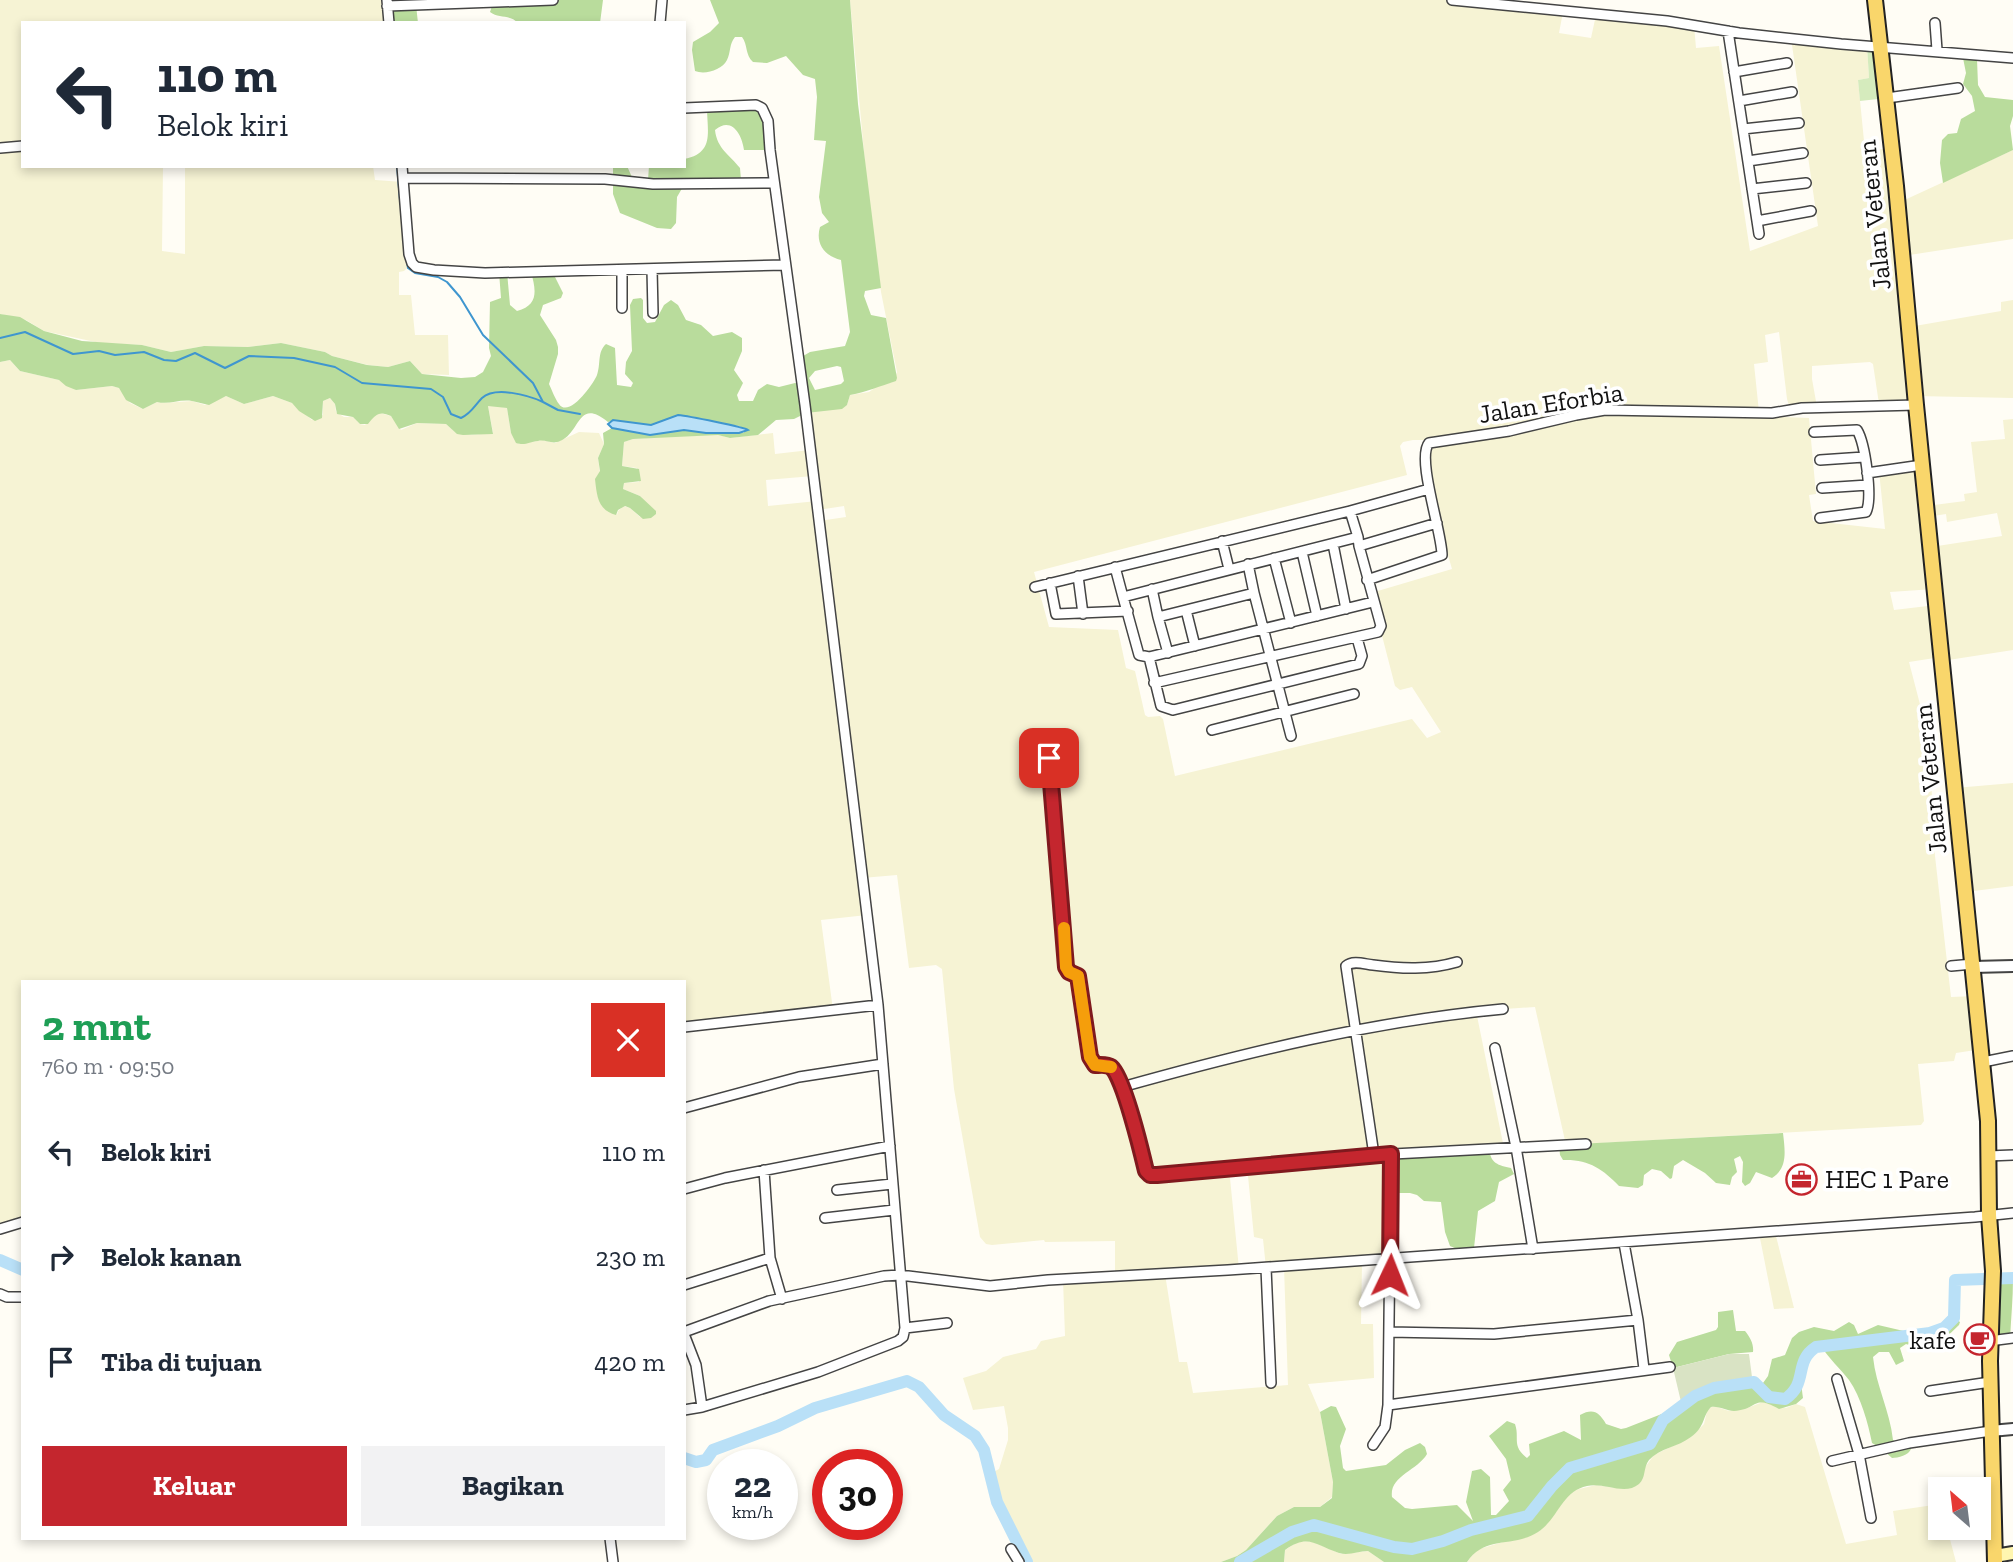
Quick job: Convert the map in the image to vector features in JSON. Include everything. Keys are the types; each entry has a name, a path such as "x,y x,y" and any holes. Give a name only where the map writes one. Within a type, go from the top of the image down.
{"main road":[{"name":"Jalan Veteran","path":"1875,0 1983,1062 1992,1277 1989,1341 1995,1559"},
{"path":"1995,1559 2013,1553"}],"street":[{"path":"389,21 387,3 554,0"},
{"path":"660,21 662,0"},
{"path":"1452,0 1667,21 1728,31 1881,47 2013,58"},
{"path":"1935,23 1937,50"},
{"path":"1728,31 1759,234"},
{"path":"1734,72 1787,63"},
{"path":"1886,98 1958,88"},
{"path":"1739,101 1792,92"},
{"path":"686,108 746,105 762,108 768,121 878,1004 905,1328 903,1337 898,1342 877,1350 818,1372 702,1408 686,1410"},
{"path":"1743,129 1799,123"},
{"path":"0,148 21,146"},
{"path":"1748,161 1803,153"},
{"path":"402,168 409,254 416,267 485,273 785,265"},
{"path":"403,178 605,179 653,184 774,183"},
{"path":"1752,189 1806,183"},
{"path":"1757,221 1811,211"},
{"path":"652,269 653,313"},
{"path":"622,270 622,307"},
{"name":"Jalan Eforbia","path":"1367,580 1440,557 1443,552 1429,489 1425,450 1429,443 1509,431 1605,410 1772,413 1802,408 1916,405"},
{"path":"1814,432 1857,430 1868,485 1869,506 1865,513 1821,518"},
{"path":"1820,460 1864,457"},
{"path":"1867,473 1922,465"},
{"path":"1822,488 1868,485"},
{"path":"1035,587 1350,511 1429,489"},
{"path":"1154,683 1357,638 1380,630 1350,511"},
{"path":"1123,597 1332,544 1359,542 1437,523"},
{"path":"1222,541 1229,569"},
{"path":"1332,544 1346,609"},
{"path":"1302,552 1317,617"},
{"path":"1274,558 1291,624"},
{"path":"1248,564 1291,736"},
{"path":"1115,568 1139,655 1149,657 1264,631 1373,602"},
{"path":"1078,576 1083,614"},
{"path":"1050,583 1056,614 1128,611"},
{"path":"1152,589 1168,653"},
{"path":"1158,617 1254,593"},
{"path":"1186,610 1195,646"},
{"path":"1149,657 1161,706 1173,710 1359,664 1362,656 1357,638"},
{"path":"1212,730 1354,694"},
{"path":"1049,758 1066,967 1069,972 1078,976 1093,1062 1095,1065 1111,1067 1122,1087 1146,1171 1150,1175 1374,1155 1586,1144"},
{"path":"1374,1155 1346,970 1348,964 1402,969 1441,967 1457,962"},
{"path":"1951,966 2013,966"},
{"path":"686,1027 878,1004"},
{"path":"1122,1087 1248,1053 1443,1014 1503,1009"},
{"path":"1495,1048 1516,1147 1533,1249"},
{"path":"1983,1062 2013,1056"},
{"path":"686,1107 799,1077 883,1064"},
{"path":"686,1188 725,1178 890,1146"},
{"path":"1373,1445 1385,1427 1388,1405 1391,1154"},
{"path":"1989,1156 2013,1155"},
{"path":"764,1170 770,1258 782,1298"},
{"path":"836,1190 892,1184"},
{"path":"825,1218 894,1210"},
{"path":"686,1332 782,1298 884,1276 900,1275 1000,1286 1048,1280 1266,1268 2013,1213"},
{"path":"0,1229 21,1223"},
{"path":"1624,1243 1644,1369"},
{"path":"686,1284 770,1258"},
{"path":"1266,1268 1271,1383"},
{"path":"0,1294 21,1297"},
{"path":"1389,1332 1494,1334 1638,1321"},
{"path":"905,1328 947,1322"},
{"path":"686,1338 696,1365 702,1408"},
{"path":"1989,1341 2013,1338"},
{"path":"1388,1405 1670,1367"},
{"path":"1837,1379 1858,1454 1871,1518"},
{"path":"1930,1391 1990,1382"},
{"path":"1832,1461 1909,1443 2013,1429"},
{"path":"610,1540 613,1562"},
{"path":"1012,1549 1019,1562"}],"shaded area":[{"path":"0,0 387,0 389,21 21,21 21,168 163,168 162,251 185,254 185,168 373,168 375,180 403,182 412,263 399,272 399,295 411,295 415,335 448,335 449,375 422,374 410,361 388,367 368,365 281,343 248,347 204,346 171,352 142,345 100,343 44,331 26,320 0,314"},
{"path":"850,0 1452,0 1563,12 1559,33 1591,38 1596,15 1694,25 1696,48 1719,46 1750,251 1818,226 1791,38 1867,46 1869,78 1858,80 1865,151 1892,148 1898,203 2013,150 2013,239 1903,256 1909,327 2001,311 2001,302 2013,300 2013,398 1916,396 1916,405 1879,404 1873,364 1870,362 1812,366 1817,407 1790,409 1779,332 1765,335 1768,362 1754,364 1759,412 1781,412 1783,417 1809,418 1816,494 1809,495 1813,521 1885,529 1879,471 1922,465 1926,506 1965,501 1964,494 1977,492 1971,442 2005,439 2003,420 2013,419 2013,650 1942,661 1941,657 1909,662 1929,739 1935,856 1951,997 1976,996 1982,1049 1956,1053 1954,1061 1918,1064 1924,1121 1921,1125 1566,1145 1535,1007 1476,1011 1504,1148 1391,1154 1391,1259 1362,1263 1361,1324 1373,1324 1374,1378 1308,1384 1320,1412 1333,1482 1332,1497 1320,1507 1294,1507 1277,1516 1246,1550 1221,1562 1027,1562 1018,1547 997,1502 990,1474 999,1469 1008,1440 1004,1406 973,1410 963,1378 986,1371 1003,1357 1036,1349 1041,1341 1065,1336 1063,1280 1115,1277 1115,1241 1044,1240 992,1245 986,1244 980,1237 954,1089 942,969 936,965 909,968 897,875 862,878 867,915 821,920 833,1010 686,1027 686,980 21,980 21,1223 0,1229 0,362 10,360 20,371 59,380 76,390 112,386 119,388 130,403 143,409 157,402 192,401 205,405 226,396 244,404 273,396 292,403 312,420 323,415 323,401 330,398 335,404 336,412 344,417 353,417 360,424 365,425 375,414 380,413 391,416 401,430 417,423 446,424 455,432 471,435 493,433 488,406 507,408 511,433 519,444 542,440 555,443 579,432 599,433 604,444 598,458 600,473 617,515 624,506 640,517 656,514 640,496 623,489 624,483 639,482 637,468 622,466 624,442 690,435 730,438 773,433 775,454 810,450 806,413 847,405 850,395 869,392 879,385 893,382 897,372 881,292 866,174","holes":["1425,440 1428,443 1429,489 1452,569 1371,593 1395,686 1400,690 1412,687 1441,732 1427,738 1412,719 1175,776 1163,719 1160,716 1145,715 1135,671 1126,668 1118,630 1049,627 1034,572 1407,475 1400,446 1403,442","813,476 817,501 768,506 766,480","844,506 846,517 819,521 818,510","1997,513 2002,536 1931,547 1927,517 1946,514 1947,522","1934,589 1936,605 1894,610 1890,592","1247,1166 1254,1237 1263,1239 1266,1268 1284,1267 1288,1385 1193,1393 1187,1362 1179,1362 1165,1274 1239,1269 1229,1168"]},
{"path":"2013,783 2013,886 1966,892 1955,788"},
{"path":"1775,1232 1794,1308 1774,1309 1759,1233"},
{"path":"1763,1402 1786,1408 1796,1404 1805,1407 1846,1544 1897,1535 1893,1511 1928,1506 1928,1540 1950,1540 1956,1562 1467,1562 1476,1550 1539,1531 1575,1490 1596,1485 1616,1488 1643,1470 1654,1455 1691,1437 1704,1424 1707,1411 1711,1407 1729,1411"},
{"path":"1299,1541 1314,1542 1341,1554 1368,1551 1384,1562 1284,1562 1285,1550"}],"green space":[{"path":"494,0 603,0 600,21 516,21 490,12"},
{"path":"710,0 850,0 858,104 881,288 865,291 864,296 871,315 886,318 897,378 896,381 850,395 847,405 842,409 776,420 758,435 730,438 718,435 633,439 624,442 622,466 639,469 641,481 624,483 623,489 640,496 656,511 651,518 643,519 625,506 618,510 616,515 602,506 595,479 600,471 598,458 604,444 603,433 612,428 650,435 684,430 744,433 740,426 678,415 651,425 614,420 608,422 590,413 580,419 567,437 560,441 522,444 516,443 511,433 507,408 488,406 493,434 463,435 457,434 446,424 417,423 399,429 391,416 383,413 375,416 368,424 360,424 353,417 337,414 335,404 330,398 323,401 322,418 315,421 292,403 273,396 244,404 226,396 209,405 194,401 157,402 143,409 126,400 119,388 112,386 76,390 59,380 20,371 10,360 0,362 0,314 20,317 44,331 82,341 142,345 171,352 204,346 248,347 281,343 325,352 367,365 388,367 410,361 422,374 475,377 483,372 491,356 490,302 501,298 499,272 507,272 510,305 517,311 529,305 534,296 531,272 552,271 563,293 561,298 543,305 540,315 558,347 549,384 563,407 575,404 591,385 597,375 601,351 606,344 615,348 617,385 631,387 633,383 625,374 626,362 632,351 630,305 633,299 641,298 643,318 647,323 655,322 664,305 671,300 678,305 686,320 701,325 713,336 732,332 742,338 742,351 734,370 743,383 737,395 739,401 753,401 758,390 767,384 779,387 801,384 798,359 810,352 845,346 850,332 841,260 830,256 819,239 820,227 829,222 822,213 819,197 826,141 814,140 817,97 815,79 803,75 786,56 767,63 753,62 742,37 735,37 727,60 717,69 708,72 695,71 693,42 719,23","holes":["841,367 844,381 841,384 815,390 809,378 815,371"]},
{"path":"416,5 418,21 389,21 387,6"},
{"path":"1867,46 1874,46 1887,98 1860,101 1858,80 1869,78"},
{"path":"1962,53 1977,59 1978,85 1985,97 2013,100 2010,126 2013,150 1943,183 1940,163 1942,140 1948,134 1957,133 1961,119 1975,111 1972,96 1963,84 1966,73"},
{"path":"707,107 762,108 770,150 744,150 735,129 721,126 715,130 716,137 721,147 740,168 741,180 684,185 677,197 676,223 671,229 657,228 620,213 613,194 613,168 628,168 635,184 648,180 649,168 686,168 686,158 701,152 708,133"},
{"path":"1783,1133 1784,1158 1781,1169 1772,1178 1756,1172 1745,1186 1742,1182 1743,1162 1740,1156 1734,1159 1737,1172 1730,1185 1716,1183 1683,1160 1674,1166 1672,1178 1652,1169 1644,1175 1643,1185 1638,1188 1619,1186 1601,1170 1587,1163 1563,1160 1559,1145"},
{"path":"1489,1149 1493,1161 1511,1168 1514,1174 1499,1182 1495,1201 1478,1211 1474,1248 1462,1251 1450,1246 1441,1202 1424,1201 1410,1193 1392,1193 1391,1154"},
{"path":"1993,1277 2013,1278 2010,1339 1989,1341"},
{"path":"1733,1310 1736,1331 1745,1331 1753,1346 1753,1352 1729,1354 1673,1368 1669,1355 1677,1342 1716,1330 1718,1312"},
{"path":"1953,1317 1960,1322 1959,1325 1933,1350 1921,1350 1906,1344 1900,1348 1904,1361 1896,1365 1889,1352 1879,1352 1873,1357 1893,1440 1911,1449 1900,1457 1892,1458 1872,1443 1857,1394 1821,1346 1814,1349 1804,1360 1801,1375 1803,1398 1796,1404 1779,1409 1759,1403 1734,1411 1711,1407 1696,1433 1649,1460 1639,1484 1627,1489 1594,1485 1579,1489 1566,1499 1551,1520 1538,1532 1519,1540 1482,1548 1467,1562 1384,1562 1368,1551 1343,1554 1312,1542 1300,1542 1285,1550 1284,1562 1221,1562 1246,1550 1277,1516 1294,1507 1320,1507 1332,1498 1333,1482 1320,1412 1331,1406 1336,1407 1346,1429 1340,1446 1343,1468 1346,1471 1386,1465 1405,1450 1420,1443 1427,1454 1399,1479 1392,1490 1392,1497 1405,1508 1412,1509 1457,1505 1473,1521 1466,1502 1472,1471 1481,1469 1490,1477 1491,1515 1496,1515 1509,1501 1503,1490 1511,1480 1506,1459 1489,1436 1507,1421 1515,1424 1517,1446 1527,1458 1530,1455 1529,1444 1564,1431 1581,1440 1580,1415 1585,1413 1595,1412 1606,1424 1621,1429 1682,1406 1704,1392 1754,1382 1763,1383 1768,1376 1772,1359 1785,1355 1792,1338 1799,1332 1814,1327 1834,1331 1849,1322 1854,1325 1858,1334 1878,1325 1908,1332 1935,1329"},
{"path":"1729,1354 1749,1354 1752,1377 1750,1383 1704,1392 1682,1406 1673,1368"}],"water":[{"path":"678,415 748,430 739,433 706,433 684,430 650,435 612,428 608,424 613,420 651,425"}],"waterway":[{"path":"397,168 400,200"},
{"path":"407,261 408,268 415,273 438,277 447,282 460,297 483,335 533,383 543,402 558,410 580,414"},
{"path":"0,338 25,332 73,354 99,351 115,355 144,352 164,360 176,361 195,353 225,368 249,356 294,358 335,367 362,383 431,389 443,397 451,414 461,418 488,394 521,394 543,402"},
{"path":"0,1260 21,1269"},
{"path":"1240,1562 1292,1532 1314,1525 1394,1547 1412,1549 1471,1530 1528,1516 1570,1468 1650,1444 1663,1420 1695,1396 1714,1388 1754,1382 1769,1397 1785,1399 1797,1386 1805,1359 1816,1347 1930,1333 1944,1328 1954,1318 1955,1280 2013,1278"},
{"path":"686,1459 696,1462 706,1460 713,1450 778,1426 815,1408 907,1381 919,1387 944,1415 975,1436 984,1450 997,1502 1027,1562"}],"slow traffic":[{"path":"1064,928 1066,967 1069,972 1078,976 1090,1057 1095,1065 1111,1067"}],"place":[{"name":"HEC 1 Pare","path":"1802,1179"},
{"name":"kafe","path":"1979,1340"}],"route":[{"path":"1049,758 1066,967 1069,972 1078,976 1090,1057 1095,1065 1108,1066 1115,1071 1130,1111 1146,1171 1150,1175 1157,1175 1391,1154 1390,1275"}]}
